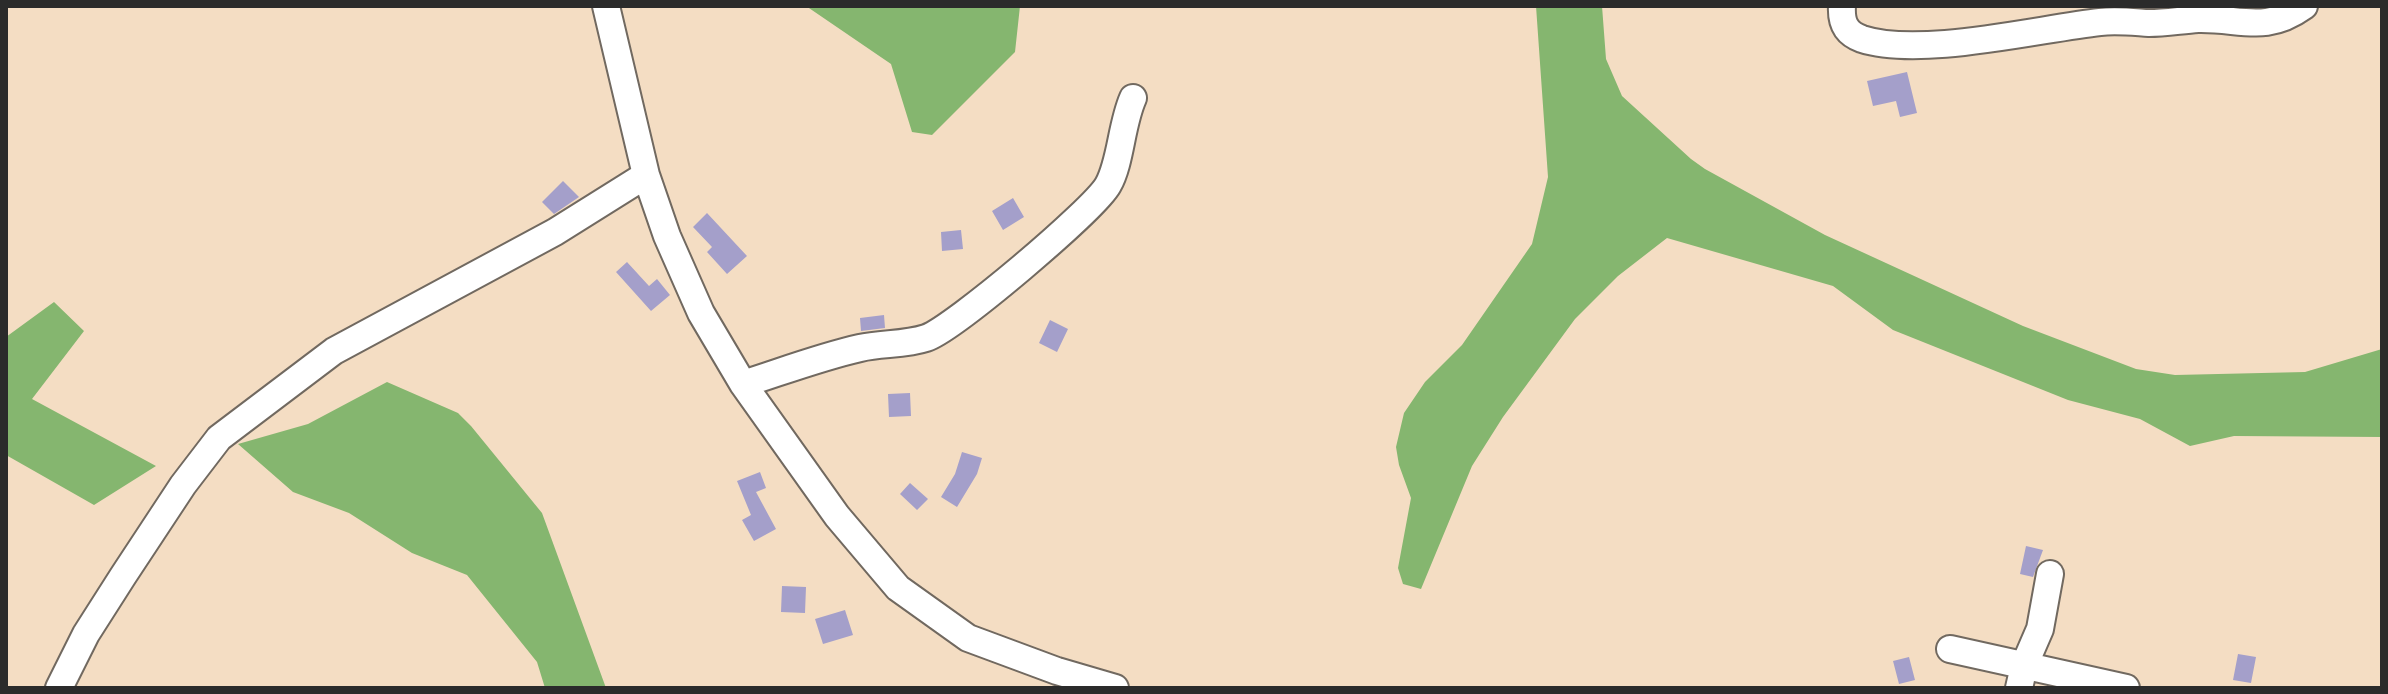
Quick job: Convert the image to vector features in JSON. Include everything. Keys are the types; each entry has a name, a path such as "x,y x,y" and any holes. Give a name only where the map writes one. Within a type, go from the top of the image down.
{"street":[{"path":"606,6 646,175 667,236 701,313 743,384 837,516 898,588 968,638 1057,671 1115,688"},
{"path":"1842,6 1842,22 1847,30 1860,38 1918,44 2105,21 2151,23 2199,19 2274,23 2304,6"},
{"path":"743,384 860,348 925,338 972,308 1056,236 1107,187 1124,117 1133,98"},
{"path":"59,688 86,634 123,576 183,485 219,438 334,351 555,232 646,175"},
{"path":"2022,677 2040,629 2050,574"},
{"path":"1950,649 2022,677 2126,688"}],"green space":[{"path":"806,6 1020,6 1015,52 932,135 912,132 891,64"},
{"path":"1536,6 1602,6 1606,59 1622,96 1705,169 1825,235 2023,326 2136,369 2175,375 2305,372 2382,349 2382,437 2234,436 2190,446 2140,419 2068,400 1893,330 1833,286 1667,238 1618,276 1575,319 1503,417 1472,466 1421,589 1403,584 1398,568 1411,498 1396,447 1404,413 1425,382 1462,345 1532,244 1548,177"},
{"path":"54,302 84,331 32,399 156,466 94,505 6,455 6,337"},
{"path":"387,382 458,413 542,513 606,688 545,688 537,662 467,575 412,553 349,513 293,492 238,444 308,424"}],"building":[{"path":"1907,72 1917,113 1900,117 1896,101 1873,106 1867,81"},
{"path":"563,181 579,197 554,214 542,202"},
{"path":"1013,198 1024,217 1003,230 992,211"},
{"path":"707,213 747,256 727,274 707,252 712,247 693,227"},
{"path":"961,230 963,249 942,251 941,232"},
{"path":"627,262 649,286 657,279 670,295 651,311 616,272"},
{"path":"884,315 885,328 861,331 860,318"},
{"path":"1050,320 1068,329 1057,352 1039,343"},
{"path":"910,393 911,416 889,417 888,394"},
{"path":"962,452 982,458 977,474 957,507 941,497 955,474"},
{"path":"760,472 766,488 756,492 776,529 754,541 742,520 751,515 737,481"},
{"path":"910,483 928,499 917,510 900,494"},
{"path":"2026,546 2043,550 2033,577 2020,574"},
{"path":"782,586 806,587 805,613 781,612"},
{"path":"845,610 853,635 823,644 815,619"},
{"path":"2238,654 2256,657 2251,683 2233,680"},
{"path":"1909,657 1915,680 1899,684 1893,661"}]}
